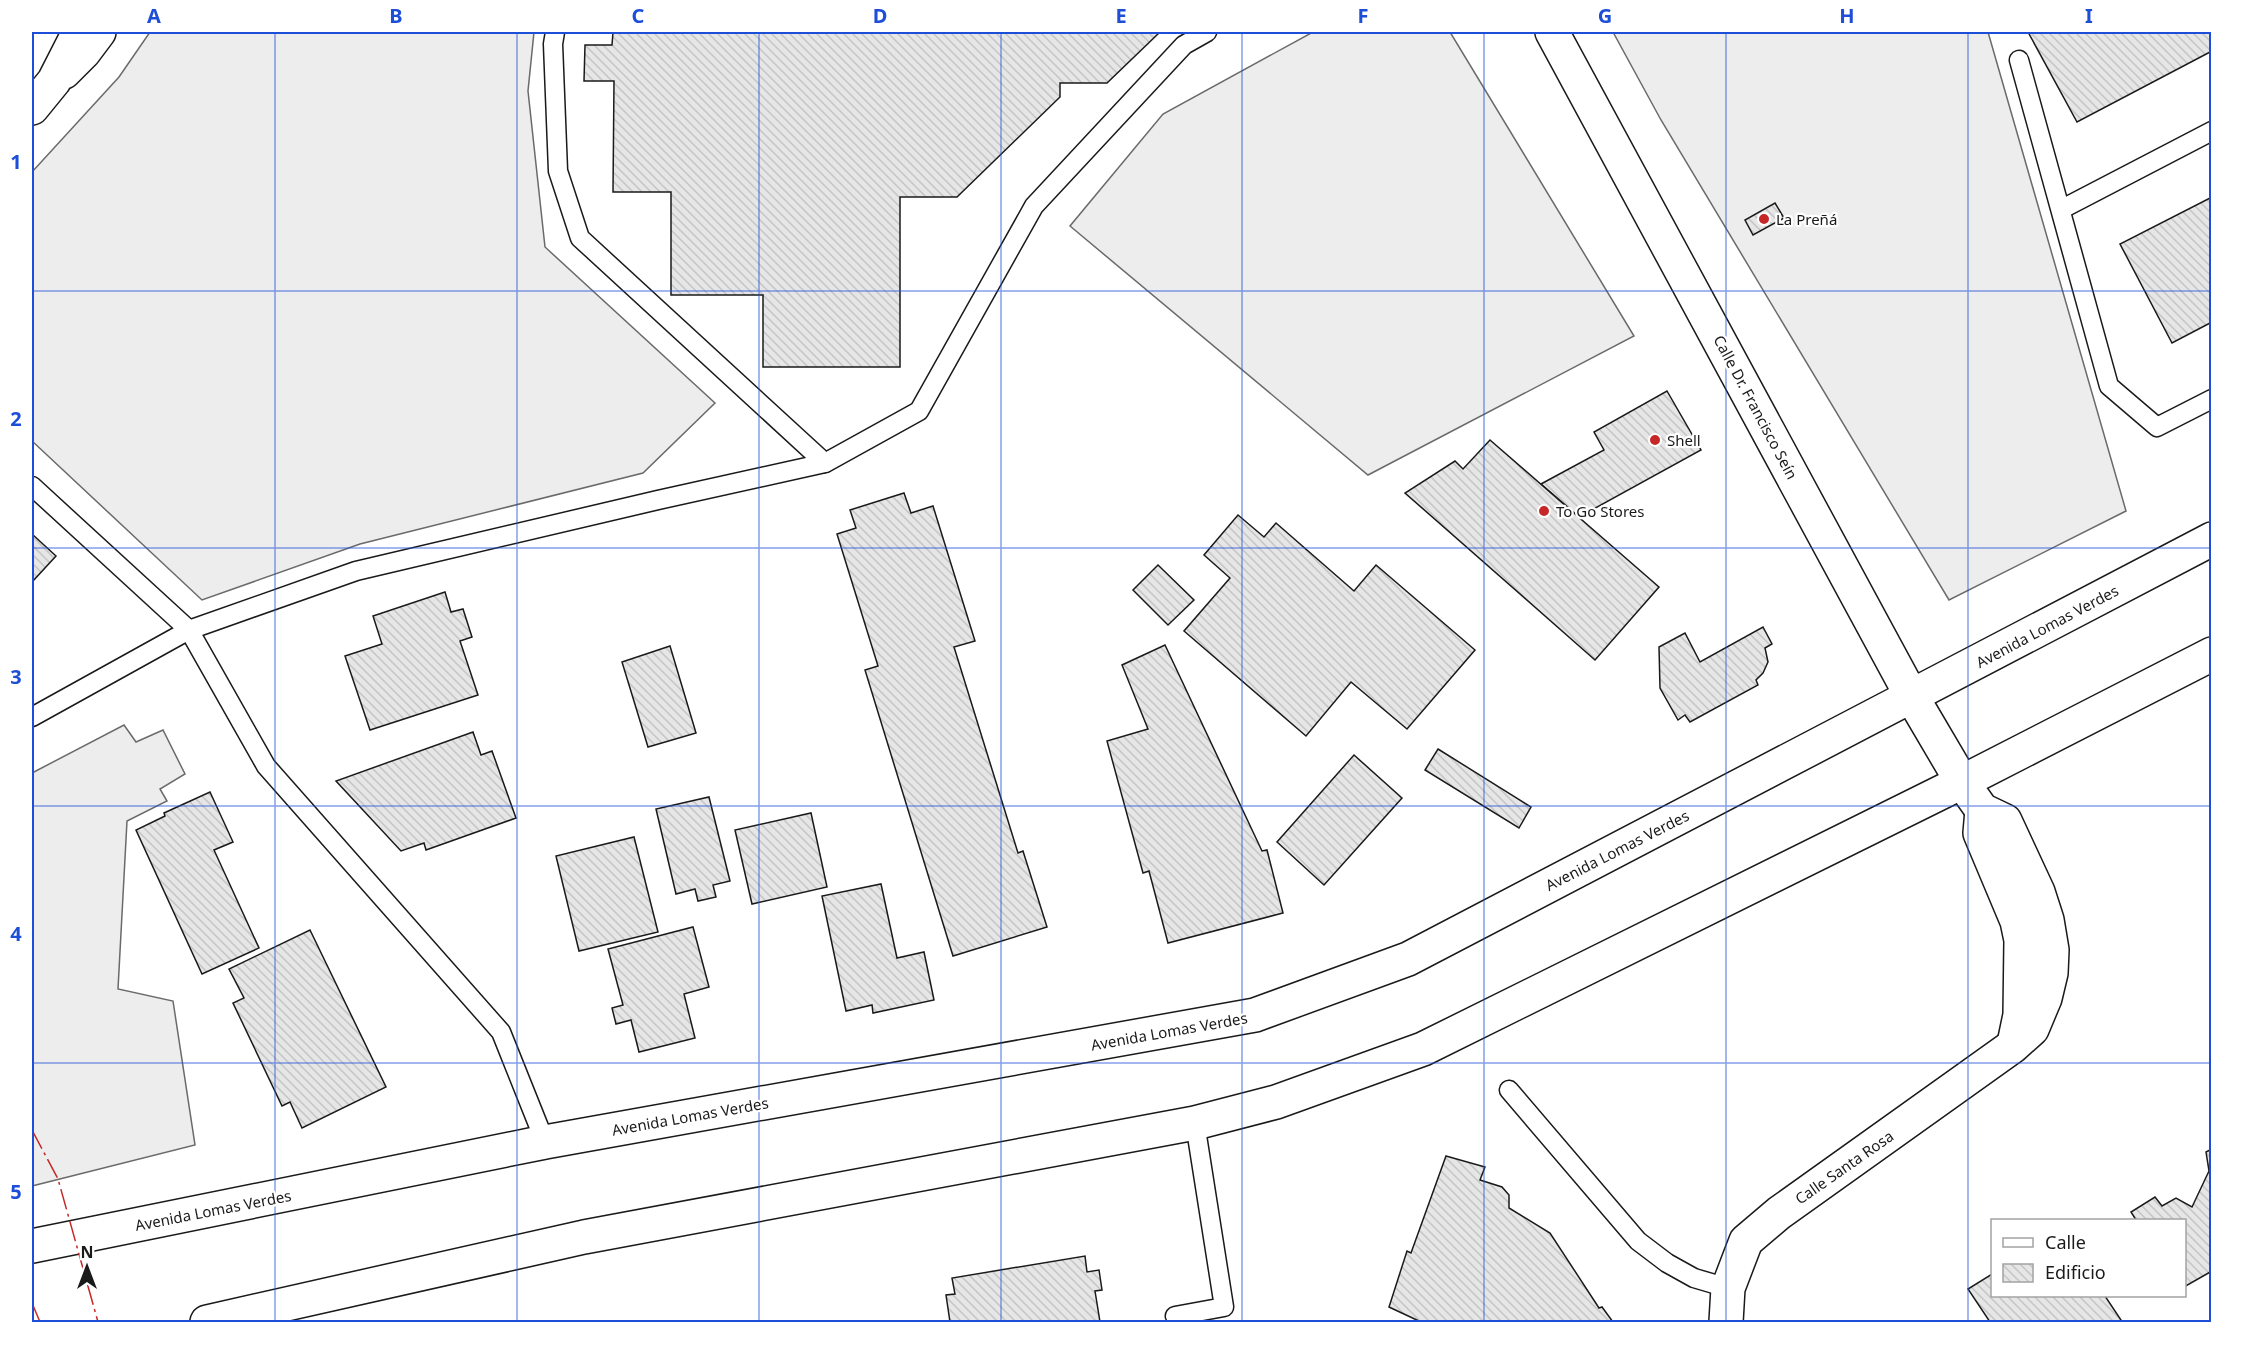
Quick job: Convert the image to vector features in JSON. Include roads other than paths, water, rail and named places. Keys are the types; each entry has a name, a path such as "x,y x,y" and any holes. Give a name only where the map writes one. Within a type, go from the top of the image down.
{"main road":[{"path":"54,81 79,32"},
{"path":"32,108 54,81 84,52 99,32"},
{"name":"Calle Dr. Francisco Seín","path":"1552,32 1912,697 1962,782"},
{"name":"Avenida Lomas Verdes","path":"32,1246 544,1143 1255,1015 1408,959 2211,539"},
{"path":"207,1323 584,1237 1195,1123 1276,1102 1423,1049 1962,782 2211,654"},
{"name":"Calle Santa Rosa","path":"1726,1323 1728,1288 1746,1241 1779,1213 2013,1046 2032,1029 2051,973 2052,950 2047,920 2038,892 2005,821 1982,810 1962,782"}],"lane":[{"path":"555,32 553,44 558,171 580,238 825,463"},
{"path":"32,717 189,630 357,571 825,463 919,411 1035,206 1184,45 1207,32"},
{"path":"2019,60 2109,386 2157,427 2211,399"},
{"path":"2061,209 2211,131"},
{"path":"32,486 189,630 266,766 501,1032 544,1143"},
{"path":"1509,1090 1638,1241 1667,1263 1694,1278 1728,1288"},
{"path":"1175,1316 1224,1306 1195,1123"}],"place":[{"name":"La Preñá","path":"1764,219"},
{"name":"Shell","path":"1655,440"},
{"name":"To Go Stores","path":"1544,511"}]}
